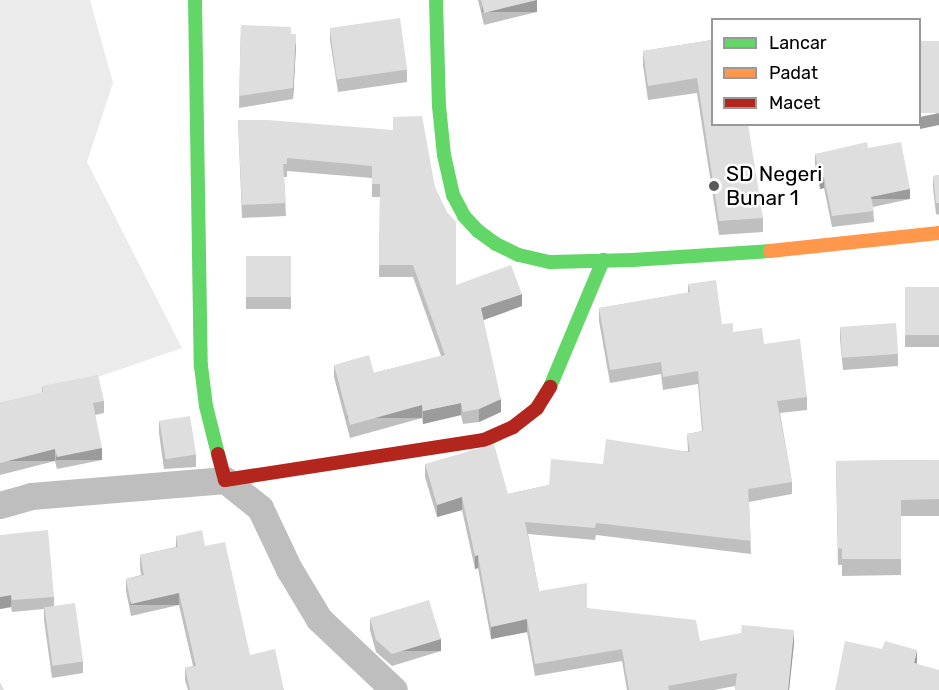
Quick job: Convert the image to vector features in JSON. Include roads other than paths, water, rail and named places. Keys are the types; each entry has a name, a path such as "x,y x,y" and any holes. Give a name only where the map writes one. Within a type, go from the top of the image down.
{"street":[{"path":"195,0 201,366 206,406 225,480 260,508 290,569 319,619 394,690"},
{"path":"436,0 439,106 444,154 453,195 464,216 496,244 519,255 550,262 603,260 823,247 939,233"},
{"path":"0,505 31,496 225,480 484,440 513,427 537,408 552,383 603,260"}],"place":[{"name":"SD Negeri Bunar 1","path":"714,186"}]}
